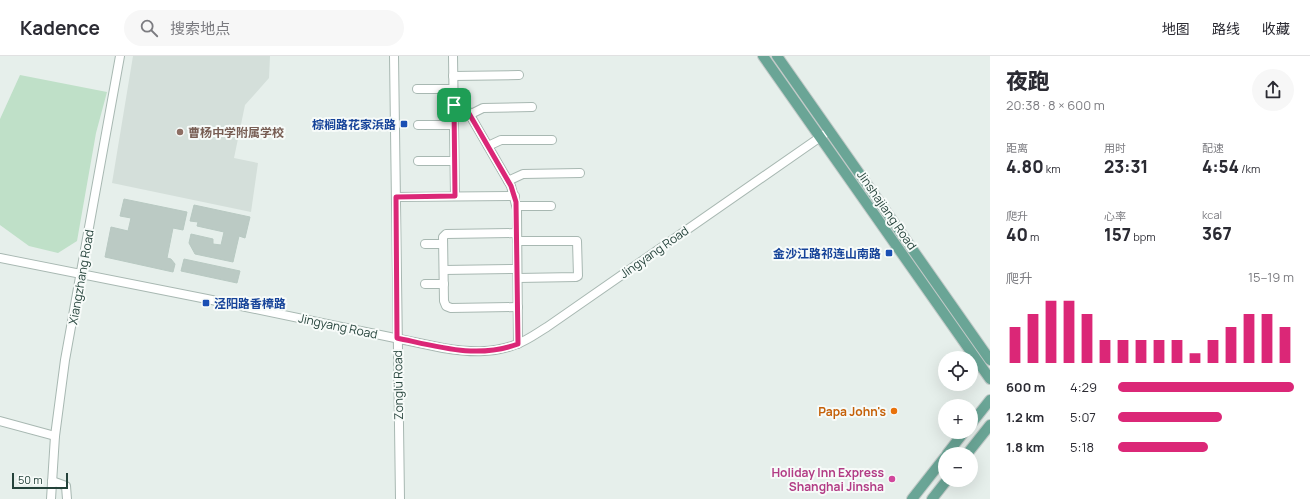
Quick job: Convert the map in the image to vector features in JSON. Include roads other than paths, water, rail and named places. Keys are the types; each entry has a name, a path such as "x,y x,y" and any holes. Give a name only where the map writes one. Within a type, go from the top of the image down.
{"main road":[{"name":"Jinshajiang Road","path":"763,56 990,379"},
{"name":"Jinshajiang Road","path":"777,56 990,360"},
{"path":"978,415 990,400"},
{"path":"973,447 990,425"},
{"path":"952,447 959,439"},
{"path":"912,499 938,466"},
{"path":"932,499 941,487"}],"street":[{"name":"Xiangzhang Road","path":"51,499 55,436 65,360 82,274 120,56"},
{"name":"Zonglü Road","path":"394,56 400,499"},
{"path":"453,56 455,196"},
{"path":"453,76 519,75"},
{"path":"417,89 453,89"},
{"path":"454,105 464,107 488,146 515,196 517,206 518,344"},
{"path":"469,115 483,108 532,108"},
{"path":"418,125 454,125"},
{"name":"Jingyang Road","path":"0,258 462,351 495,351 518,344 547,327 829,131"},
{"path":"488,146 501,140 552,140"},
{"path":"418,161 454,161"},
{"path":"508,181 523,174 580,173"},
{"path":"396,197 515,196"},
{"path":"517,206 552,206"},
{"path":"517,233 446,234 443,237 443,244 444,301 446,306 451,308 518,307"},
{"path":"517,242 577,241 578,269 578,276 576,278 518,278"},
{"path":"425,244 443,244"},
{"path":"444,270 518,269"},
{"path":"425,284 444,284"},
{"path":"0,421 55,436"},
{"path":"52,481 66,486 67,499"}],"place":[{"name":"棕榈路花家浜路","path":"404,124"},
{"name":"曹杨中学附属学校","path":"180,132"},
{"name":"金沙江路祁连山南路","path":"889,253"},
{"name":"泾阳路香樟路","path":"206,303"},
{"name":"Papa John's","path":"894,411"},
{"name":"Holiday Inn Express Shanghai Jinsha","path":"892,479"}]}
